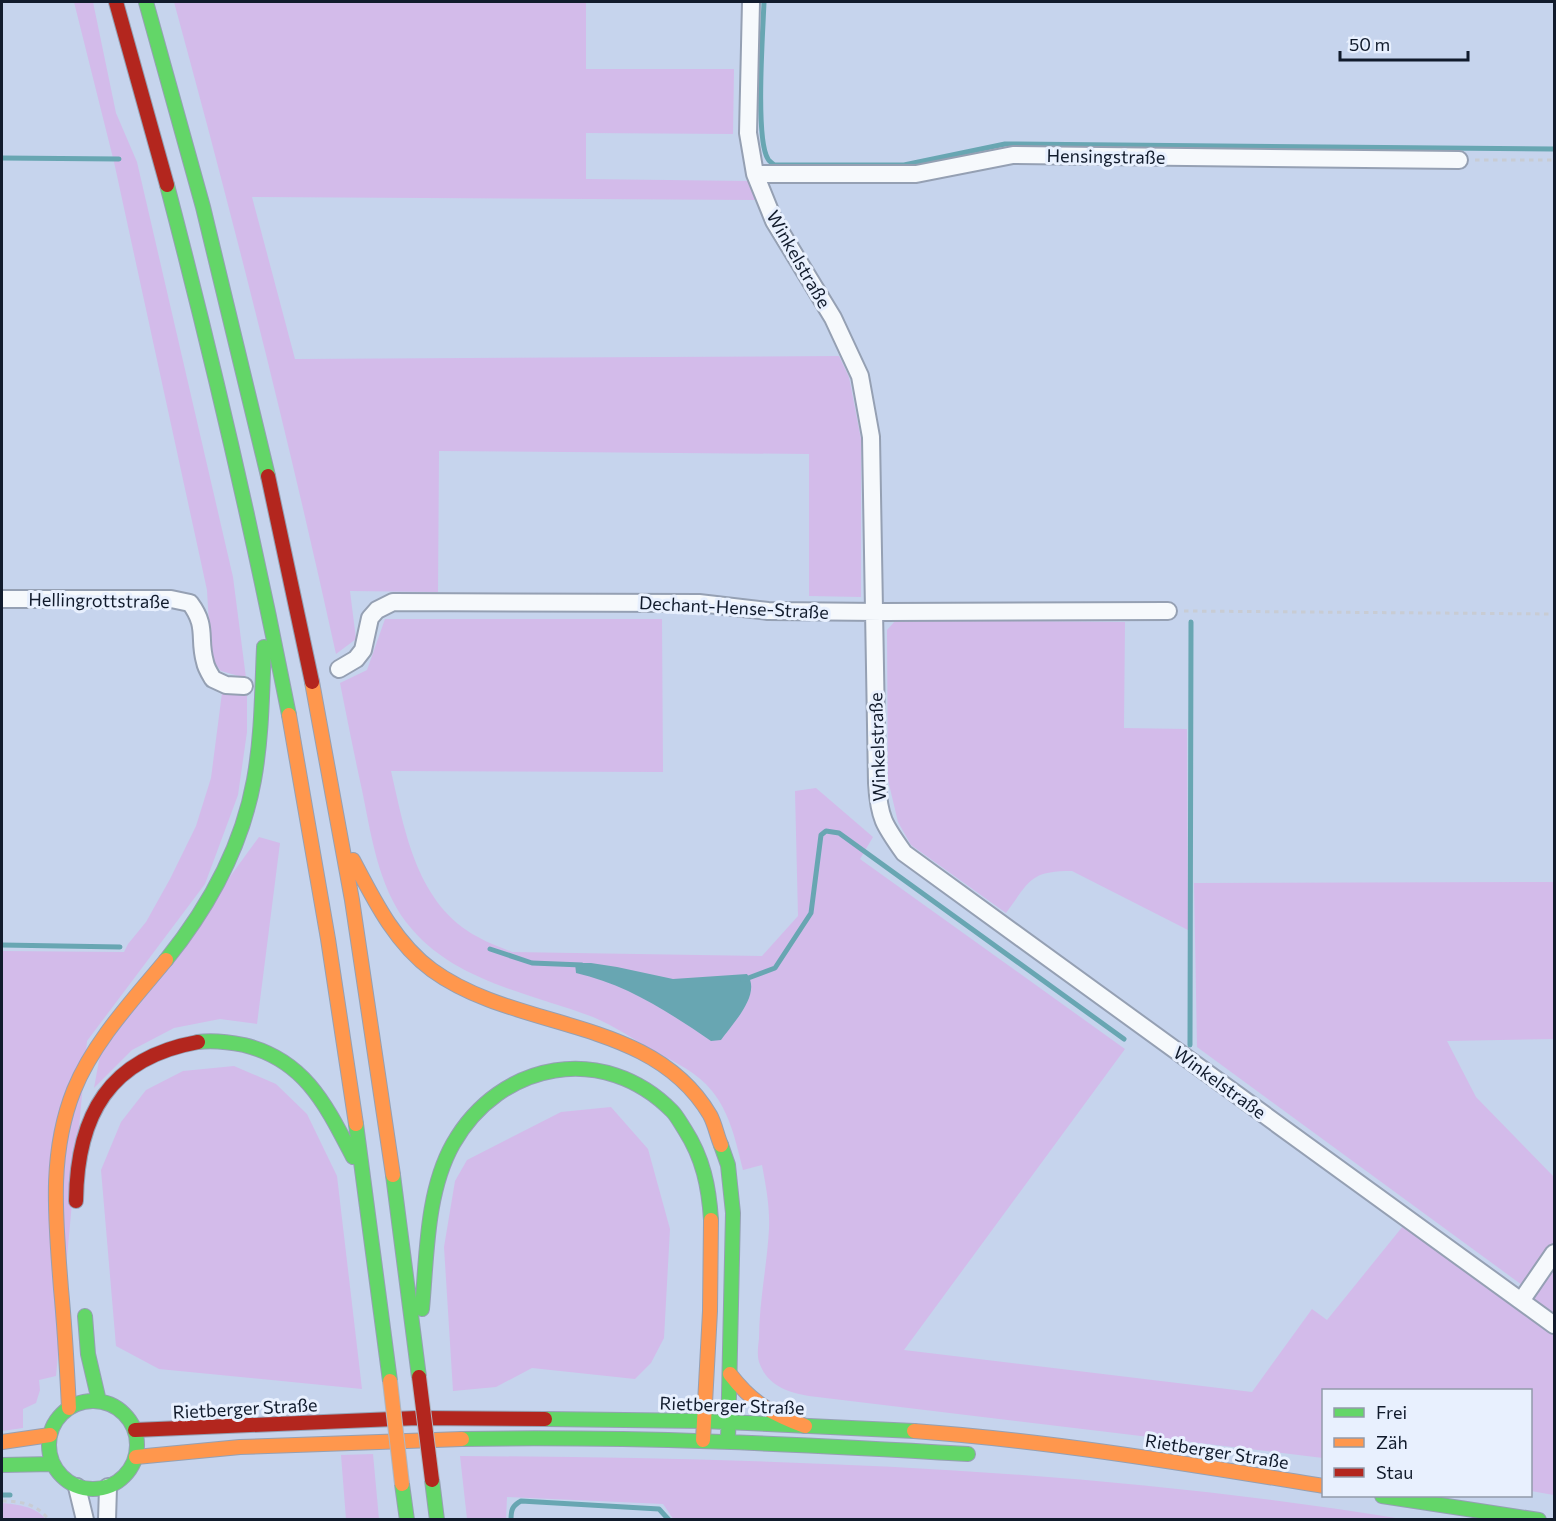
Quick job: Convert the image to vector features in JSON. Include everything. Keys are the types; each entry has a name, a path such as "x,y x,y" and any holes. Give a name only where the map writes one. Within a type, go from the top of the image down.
{"main road":[{"path":"116,2 146,104 210,356 266,602 311,836 363,1176 407,1520"},
{"path":"146,2 206,215 267,471 310,671 340,834 391,1161 437,1520"},
{"path":"69,1408 55,1185 58,1144 65,1114 75,1086 95,1048 120,1014 185,936 215,889 237,840 251,795 259,732 266,602"},
{"path":"340,834 390,929 424,964 459,987 490,1001 611,1038 646,1052 671,1068 703,1103 722,1143 733,1193 728,1441"},
{"path":"76,1211 76,1166 89,1121 104,1095 125,1072 148,1056 172,1046 202,1040 258,1047 286,1063 310,1084 328,1108 363,1176"},
{"path":"416,1354 435,1199 452,1145 466,1123 483,1103 502,1089 524,1077 546,1070 573,1067 600,1070 626,1077 649,1090 669,1107 684,1126 696,1147 704,1170 712,1229 703,1440"},
{"path":"84,1306 88,1354 99,1401"},
{"path":"730,1374 752,1402 766,1411 805,1426"},
{"path":"99,1401 114,1406 127,1416 135,1430 138,1443 136,1457 130,1470 121,1480 108,1487 93,1490 77,1486 59,1474 53,1464 49,1445 50,1435 60,1416 69,1408 83,1402 99,1401"},
{"name":"Rietberger Straße","path":"135,1430 417,1418 729,1422 995,1437 1106,1451 1322,1488"},
{"path":"2,1442 50,1435"},
{"name":"Rietberger Straße","path":"136,1457 199,1449 417,1440 703,1440 981,1455"},
{"path":"2,1465 53,1464"},
{"name":"Rietberger Straße","path":"1117,1468 1322,1488"},
{"path":"1389,1497 1539,1520"}],"street":[{"name":"Winkelstraße","path":"751,2 748,133 755,174 774,221 833,318 860,376 871,437 878,806 886,828 904,853 1554,1325"},
{"name":"Hensingstraße","path":"755,174 916,174 1013,155 1459,159"},
{"name":"Hellingrottstraße","path":"2,599 171,599 190,603 198,612 202,625 204,661 213,679 226,685 244,686"},
{"name":"Dechant-Hense-Straße","path":"339,669 356,659 363,650 370,618 377,610 393,602 699,603 768,611 1168,611"},
{"path":"1521,1301 1554,1253"},
{"path":"77,1486 85,1520"},
{"path":"107,1520 108,1487"}],"path":[{"path":"1459,159 1554,160"},
{"path":"1168,611 1554,614"},
{"path":"2,1501 25,1503 42,1510 49,1520"}],"shaded area":[{"path":"74,2 93,2 116,113 137,162 233,577 246,678 221,671 211,659 207,590 114,162"},
{"path":"174,2 586,2 586,69 734,69 733,134 586,133 586,179 748,181 755,200 252,197 295,359 839,356 849,377 861,439 861,597 809,596 809,454 439,451 438,592 350,591 356,639 336,654 259,327"},
{"path":"385,619 662,619 663,772 391,771 409,842 427,886 457,923 490,943 512,952 762,956 798,916 795,791 816,788 873,837 860,859 1125,1049 904,1350 1252,1392 1312,1309 1327,1320 1403,1226 1523,1312 1554,1269 1554,1495 1532,1491 1532,1389 1322,1389 1322,1458 809,1396 785,1390 772,1382 759,1362 758,1353 769,1229 762,1165 743,1170 728,1118 718,1100 700,1078 686,1068 593,1017 517,992 468,971 445,958 424,942 406,922 396,908 382,876 372,841 340,683 367,670"},
{"path":"896,620 1125,622 1124,728 1187,729 1188,930 1072,871 1047,873 1032,880 1006,913 911,845 898,822 888,780 887,630"},
{"path":"247,692 247,732 238,795 205,884 87,1041 56,1376 39,1380 40,1390 36,1403 23,1409 23,1428 2,1431 2,951 124,952 146,922 196,826 211,778 222,693"},
{"path":"259,837 280,843 257,1024 220,1019 174,1028 132,1050 94,1088 100,1055"},
{"path":"1554,882 1554,1039 1447,1041 1476,1097 1554,1177 1554,1242 1522,1285 1197,1047 1194,883"},
{"path":"575,963 617,967 673,979 747,974 751,982 751,990 744,1008 721,1040 711,1041 630,992 576,973"},
{"path":"234,1066 276,1084 307,1114 337,1176 362,1389 159,1369 116,1346 101,1170 121,1122 146,1090 183,1071"},
{"path":"611,1107 648,1149 670,1229 664,1338 651,1363 635,1379 532,1368 496,1387 453,1391 444,1247 455,1181 467,1160 561,1112"},
{"path":"373,1454 379,1519 346,1519 341,1455"},
{"path":"460,1456 814,1463 933,1469 1168,1488 1402,1519 674,1520 663,1504 507,1497 506,1519 467,1519"},
{"path":"2,1503 32,1509 46,1519 2,1519"}],"waterway":[{"path":"764,2 762,130 768,159 775,165 904,165 1005,144 1554,149"},
{"path":"2,158 119,159"},
{"path":"1190,1045 1191,622"},
{"path":"743,980 775,968 811,913 821,835 826,831 839,833 1124,1039"},
{"path":"2,945 120,947"},
{"path":"490,949 532,963 582,965"},
{"path":"2,1495 10,1495"},
{"path":"511,1520 513,1509 521,1501 659,1509 669,1520"}],"traffic: fast":[{"path":"146,2 203,207 268,476"},
{"path":"167,185 232,449 289,715"},
{"path":"166,960 209,898 241,829 257,763 264,647"},
{"path":"198,1042 244,1045 265,1052 298,1073 323,1103 353,1157"},
{"path":"422,1309 429,1225 437,1183 444,1163 453,1144 473,1116 497,1094 525,1079 555,1070 585,1069 616,1075 645,1089 674,1113 691,1141 704,1173 711,1220"},
{"path":"356,1124 390,1381"},
{"path":"721,1145 728,1165 733,1213 728,1441"},
{"path":"393,1175 419,1377"},
{"path":"85,1316 88,1354 99,1401"},
{"path":"93,1401 110,1404 124,1414 134,1428 137,1445 134,1462 124,1476 110,1486 93,1489 76,1486 62,1476 52,1462 49,1445 52,1428 62,1414 76,1404 93,1401"},
{"path":"545,1419 704,1421 914,1431"},
{"path":"462,1439 715,1442 968,1454"},
{"path":"2,1465 53,1464"},
{"path":"432,1480 437,1520"},
{"path":"402,1484 407,1520"},
{"path":"1389,1497 1539,1520"}],"traffic: slow":[{"path":"312,682 352,900 393,1175"},
{"path":"289,715 328,939 356,1124"},
{"path":"353,860 377,905 396,934 432,970 466,990 503,1005 619,1042 654,1059 685,1083 710,1115 721,1145"},
{"path":"69,1408 56,1214 60,1139 74,1090 92,1055 115,1022 166,960"},
{"path":"703,1440 710,1311 711,1220"},
{"path":"730,1374 754,1400 805,1426"},
{"path":"390,1381 402,1484"},
{"path":"914,1431 1069,1447 1322,1486"},
{"path":"2,1442 50,1435"},
{"path":"136,1457 240,1447 462,1439"}],"traffic: jam":[{"path":"116,2 167,185"},
{"path":"268,476 312,682"},
{"path":"76,1201 83,1142 92,1117 104,1095 121,1077 142,1062 167,1050 198,1042"},
{"path":"419,1377 432,1480"},
{"path":"135,1430 417,1418 545,1419"}]}
